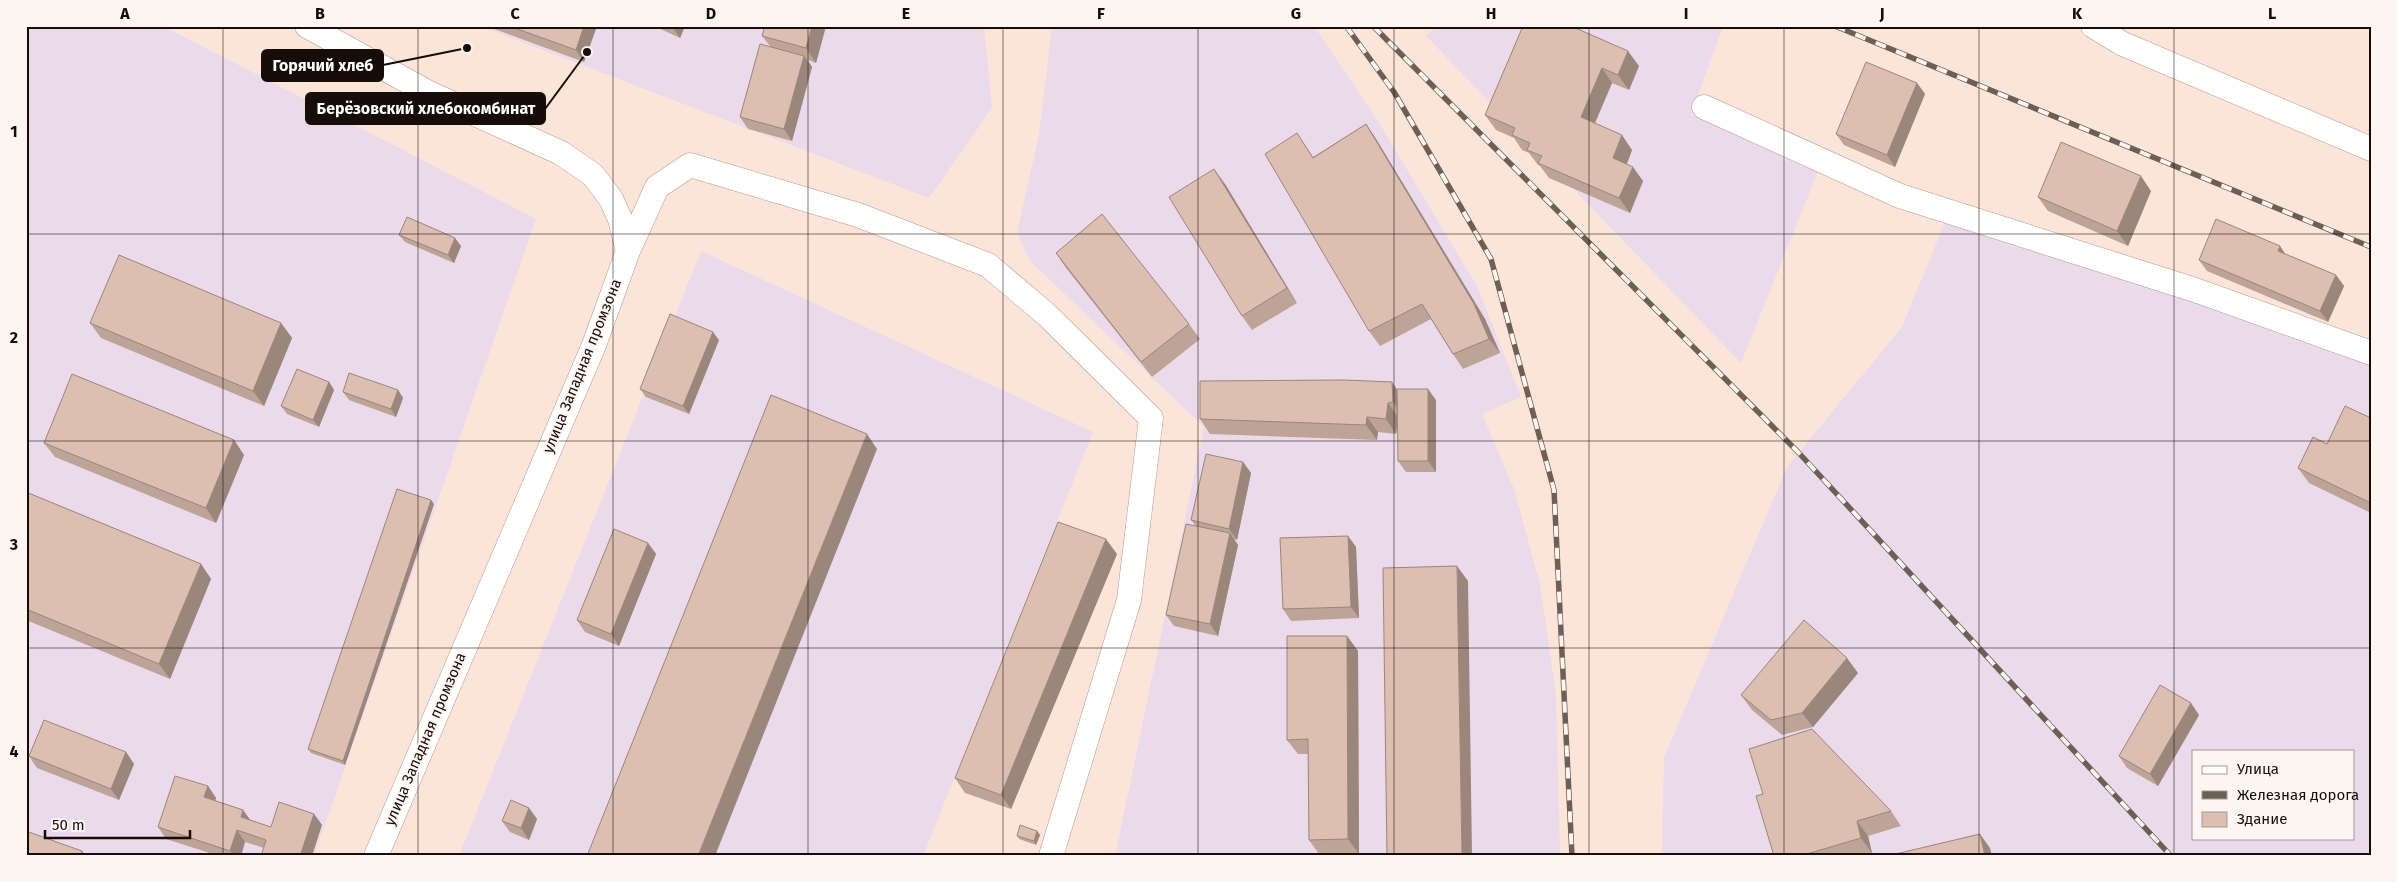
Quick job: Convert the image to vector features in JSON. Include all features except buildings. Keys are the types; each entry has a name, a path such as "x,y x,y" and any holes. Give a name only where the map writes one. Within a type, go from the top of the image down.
{"street":[{"path":"307,26 429,93 561,153 593,175 612,199 628,251"},
{"path":"2093,26 2124,44 2371,149"},
{"path":"1704,107 1900,196 2195,290 2371,352"},
{"name":"улица Западная промзона","path":"376,856 594,345 628,251 657,186 690,165 858,215 988,265 1048,315 1151,418 1129,600 1051,856"}],"shaded area":[{"path":"26,26 163,26 536,219 314,856 26,856"},
{"path":"480,26 984,26 992,108 929,198"},
{"path":"1052,26 1314,26 1378,121 1477,286 1521,397 1482,414 1514,489 1540,584 1556,695 1560,856 1126,856 1116,852 1204,427 1029,260 1017,232 1039,135"},
{"path":"1436,26 1723,26 1691,115 1821,164 1741,363 1426,36"},
{"path":"1948,215 2371,361 2371,856 1662,856 1664,758 1787,467 1902,327"},
{"path":"701,251 1093,432 923,856 459,856"}],"railway":[{"path":"1346,26 1394,92 1491,259 1554,490 1572,856"},
{"path":"1373,26 1798,452 2171,856"},
{"path":"1835,26 2371,247"}],"place":[{"name":"Горячий хлеб","path":"467,48"},
{"name":"Берёзовский хлебокомбинат","path":"587,52"}]}
